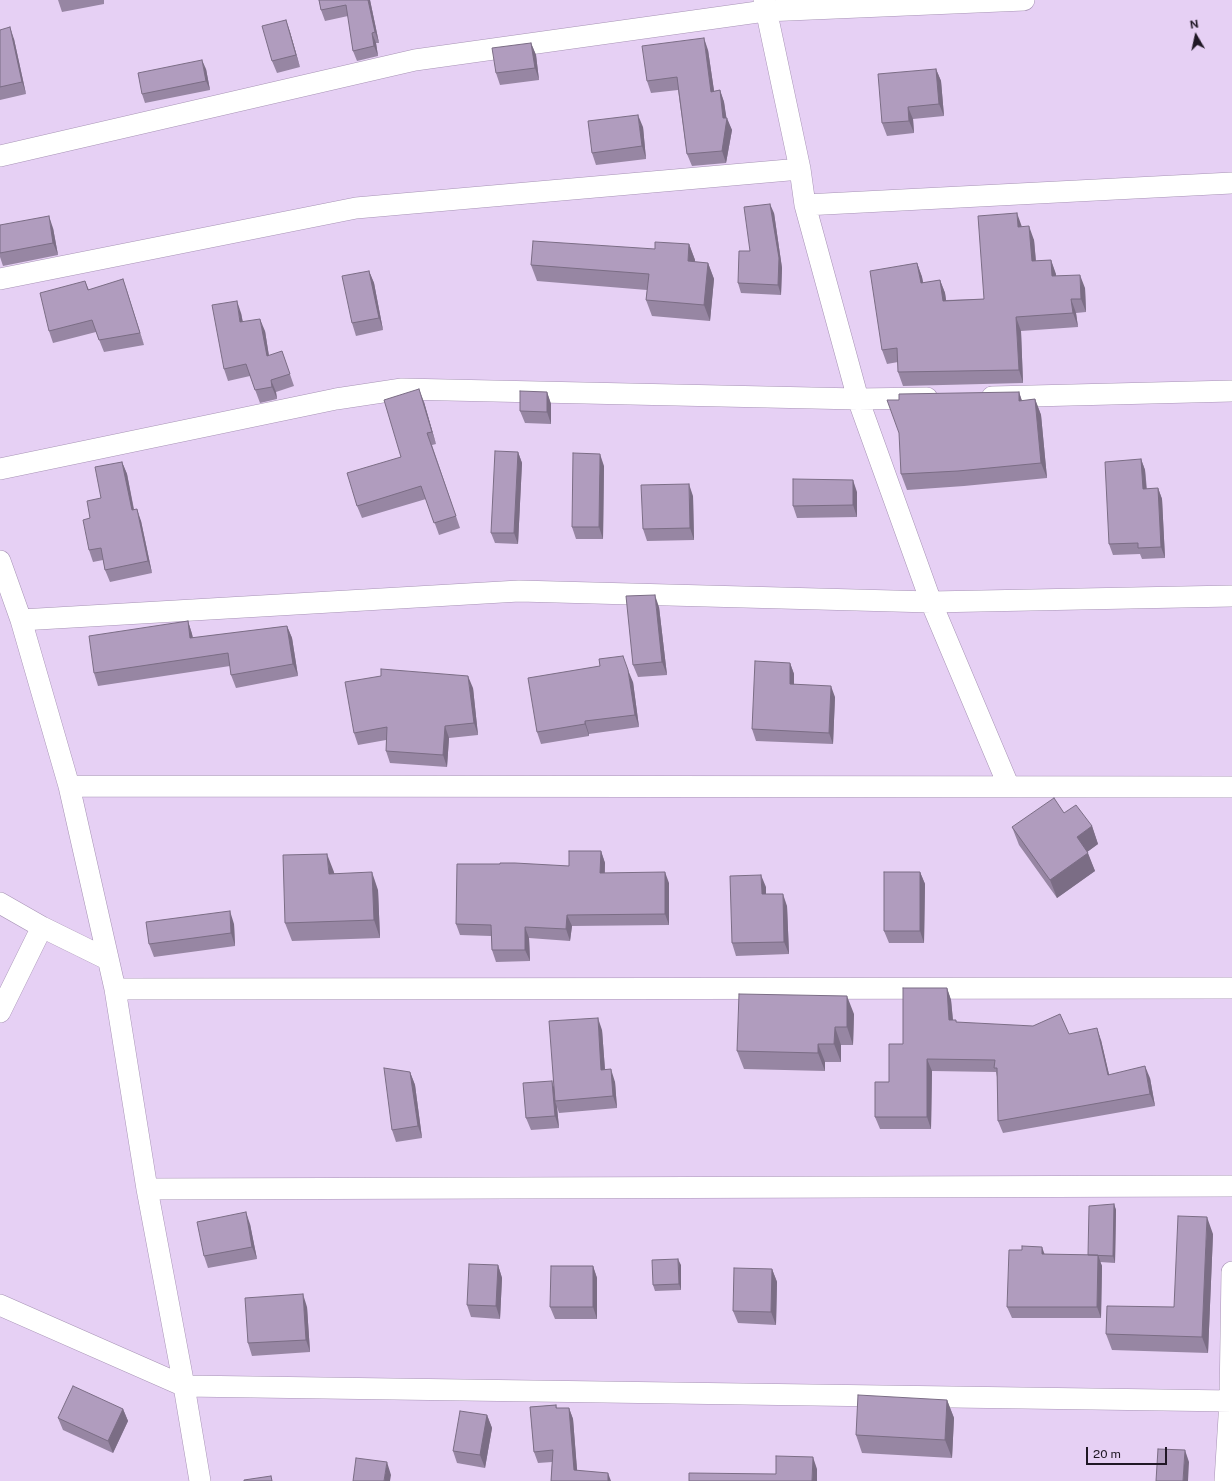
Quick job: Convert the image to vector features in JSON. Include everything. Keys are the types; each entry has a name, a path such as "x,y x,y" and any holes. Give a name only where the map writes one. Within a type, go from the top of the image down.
{"street":[{"path":"0,156 415,60 764,6 1024,0"},
{"path":"764,6 800,170 805,205 858,400 931,602 1009,787"},
{"path":"0,279 356,208 800,170"},
{"path":"805,205 1232,182"},
{"path":"0,469 336,399 402,389 858,400 946,398"},
{"path":"970,397 1232,391"},
{"path":"0,562 21,620 69,786 115,989 147,1189 184,1386 200,1481"},
{"path":"21,620 519,591 931,602 1232,596"},
{"path":"69,786 1232,787"},
{"path":"0,904 42,927 108,959"},
{"path":"0,1012 42,927"},
{"path":"115,989 1232,988"},
{"path":"147,1189 1232,1186"},
{"path":"1225,1481 1231,1401 1232,1272"},
{"path":"0,1305 184,1386 1231,1401"}],"building":[{"path":"319,0 368,0 375,32 372,33 374,46 353,51 346,5 321,10"},
{"path":"286,20 296,55 272,61 262,26"},
{"path":"10,27 22,82 0,87 0,30"},
{"path":"704,38 711,92 720,90 723,118 727,118 722,151 687,154 677,77 647,81 642,46"},
{"path":"531,43 535,68 496,73 492,48"},
{"path":"202,60 206,81 142,94 138,73"},
{"path":"936,69 939,104 908,107 909,121 882,123 878,74"},
{"path":"638,115 642,146 592,153 588,121"},
{"path":"770,204 779,258 778,285 738,283 739,251 750,251 744,207"},
{"path":"1017,213 1018,227 1029,226 1032,261 1051,260 1052,276 1080,275 1081,299 1071,299 1073,313 1016,317 1019,370 898,372 897,348 882,350 870,271 917,263 921,283 940,280 943,301 984,299 978,216"},
{"path":"49,216 53,243 0,253 0,225"},
{"path":"533,241 655,249 655,242 689,244 688,261 708,263 704,305 646,300 649,274 531,265"},
{"path":"369,271 379,318 352,323 342,276"},
{"path":"123,279 140,333 99,340 92,320 49,331 40,293 85,281 88,290"},
{"path":"237,301 240,322 260,319 267,356 282,351 290,374 271,380 272,387 255,390 246,364 224,369 212,305"},
{"path":"419,389 432,432 427,433 456,516 434,523 421,486 357,506 347,473 401,457 384,400"},
{"path":"520,391 547,392 547,412 520,411"},
{"path":"1019,392 1019,401 1035,399 1041,463 958,471 901,474 899,433 887,400 899,400 899,394"},
{"path":"495,451 518,452 514,533 491,533"},
{"path":"573,453 600,454 599,527 572,527"},
{"path":"1141,459 1143,489 1158,488 1161,547 1138,548 1138,543 1109,544 1105,462"},
{"path":"122,462 132,510 137,509 148,561 105,570 101,548 89,550 83,520 90,518 87,501 101,498 95,467"},
{"path":"793,479 853,480 853,505 793,506"},
{"path":"689,484 690,528 643,529 641,485"},
{"path":"655,595 662,662 633,665 626,596"},
{"path":"188,621 190,638 287,626 293,664 231,675 228,653 94,673 89,636"},
{"path":"623,656 628,670 635,715 585,721 585,724 537,732 528,678 600,666 599,659"},
{"path":"755,661 790,663 790,684 831,686 829,733 752,729"},
{"path":"381,669 468,676 474,723 445,726 443,755 386,751 387,727 354,733 345,682 381,676"},
{"path":"1054,798 1064,813 1076,805 1092,826 1077,837 1088,853 1050,880 1012,827"},
{"path":"569,851 601,851 600,873 665,872 665,914 567,915 566,929 525,927 525,950 492,950 491,925 456,924 457,864 515,863 569,866"},
{"path":"327,854 329,874 372,872 374,920 285,923 283,855"},
{"path":"884,872 920,872 920,931 884,931"},
{"path":"761,875 762,894 783,894 784,942 732,943 730,876"},
{"path":"230,911 231,933 149,944 146,922"},
{"path":"903,988 947,988 949,1020 956,1020 956,1022 1033,1026 1060,1014 1069,1034 1097,1028 1108,1075 1145,1066 1150,1094 998,1121 997,1068 994,1068 995,1060 927,1059 927,1117 875,1117 875,1082 889,1082 889,1044 903,1044"},
{"path":"739,994 847,996 847,1027 835,1027 834,1044 818,1044 818,1053 737,1051"},
{"path":"598,1018 601,1070 611,1069 613,1096 555,1101 549,1021"},
{"path":"384,1068 410,1072 418,1126 392,1130"},
{"path":"552,1081 555,1116 526,1118 523,1083"},
{"path":"1114,1204 1113,1256 1088,1255 1089,1206"},
{"path":"246,1212 252,1247 204,1256 197,1222"},
{"path":"1178,1216 1207,1217 1202,1337 1106,1334 1107,1306 1174,1307"},
{"path":"1022,1246 1042,1247 1042,1254 1098,1255 1097,1307 1007,1307 1009,1250 1022,1250"},
{"path":"678,1259 679,1284 653,1285 652,1260"},
{"path":"469,1264 498,1265 496,1306 467,1305"},
{"path":"551,1266 593,1266 593,1307 550,1307"},
{"path":"734,1268 772,1269 771,1312 733,1311"},
{"path":"303,1294 306,1340 248,1343 245,1298"},
{"path":"73,1386 123,1409 108,1441 58,1418"},
{"path":"858,1395 947,1400 945,1440 856,1435"},
{"path":"556,1405 556,1408 569,1408 574,1470 608,1473 608,1481 551,1481 553,1450 534,1452 530,1407"},
{"path":"460,1411 487,1415 480,1455 453,1451"},
{"path":"1158,1449 1185,1450 1183,1481 1156,1481"},
{"path":"776,1456 813,1457 812,1481 689,1481 689,1473 776,1474"},
{"path":"356,1458 387,1462 384,1481 353,1481"},
{"path":"271,1476 272,1481 244,1481 244,1480"}]}
